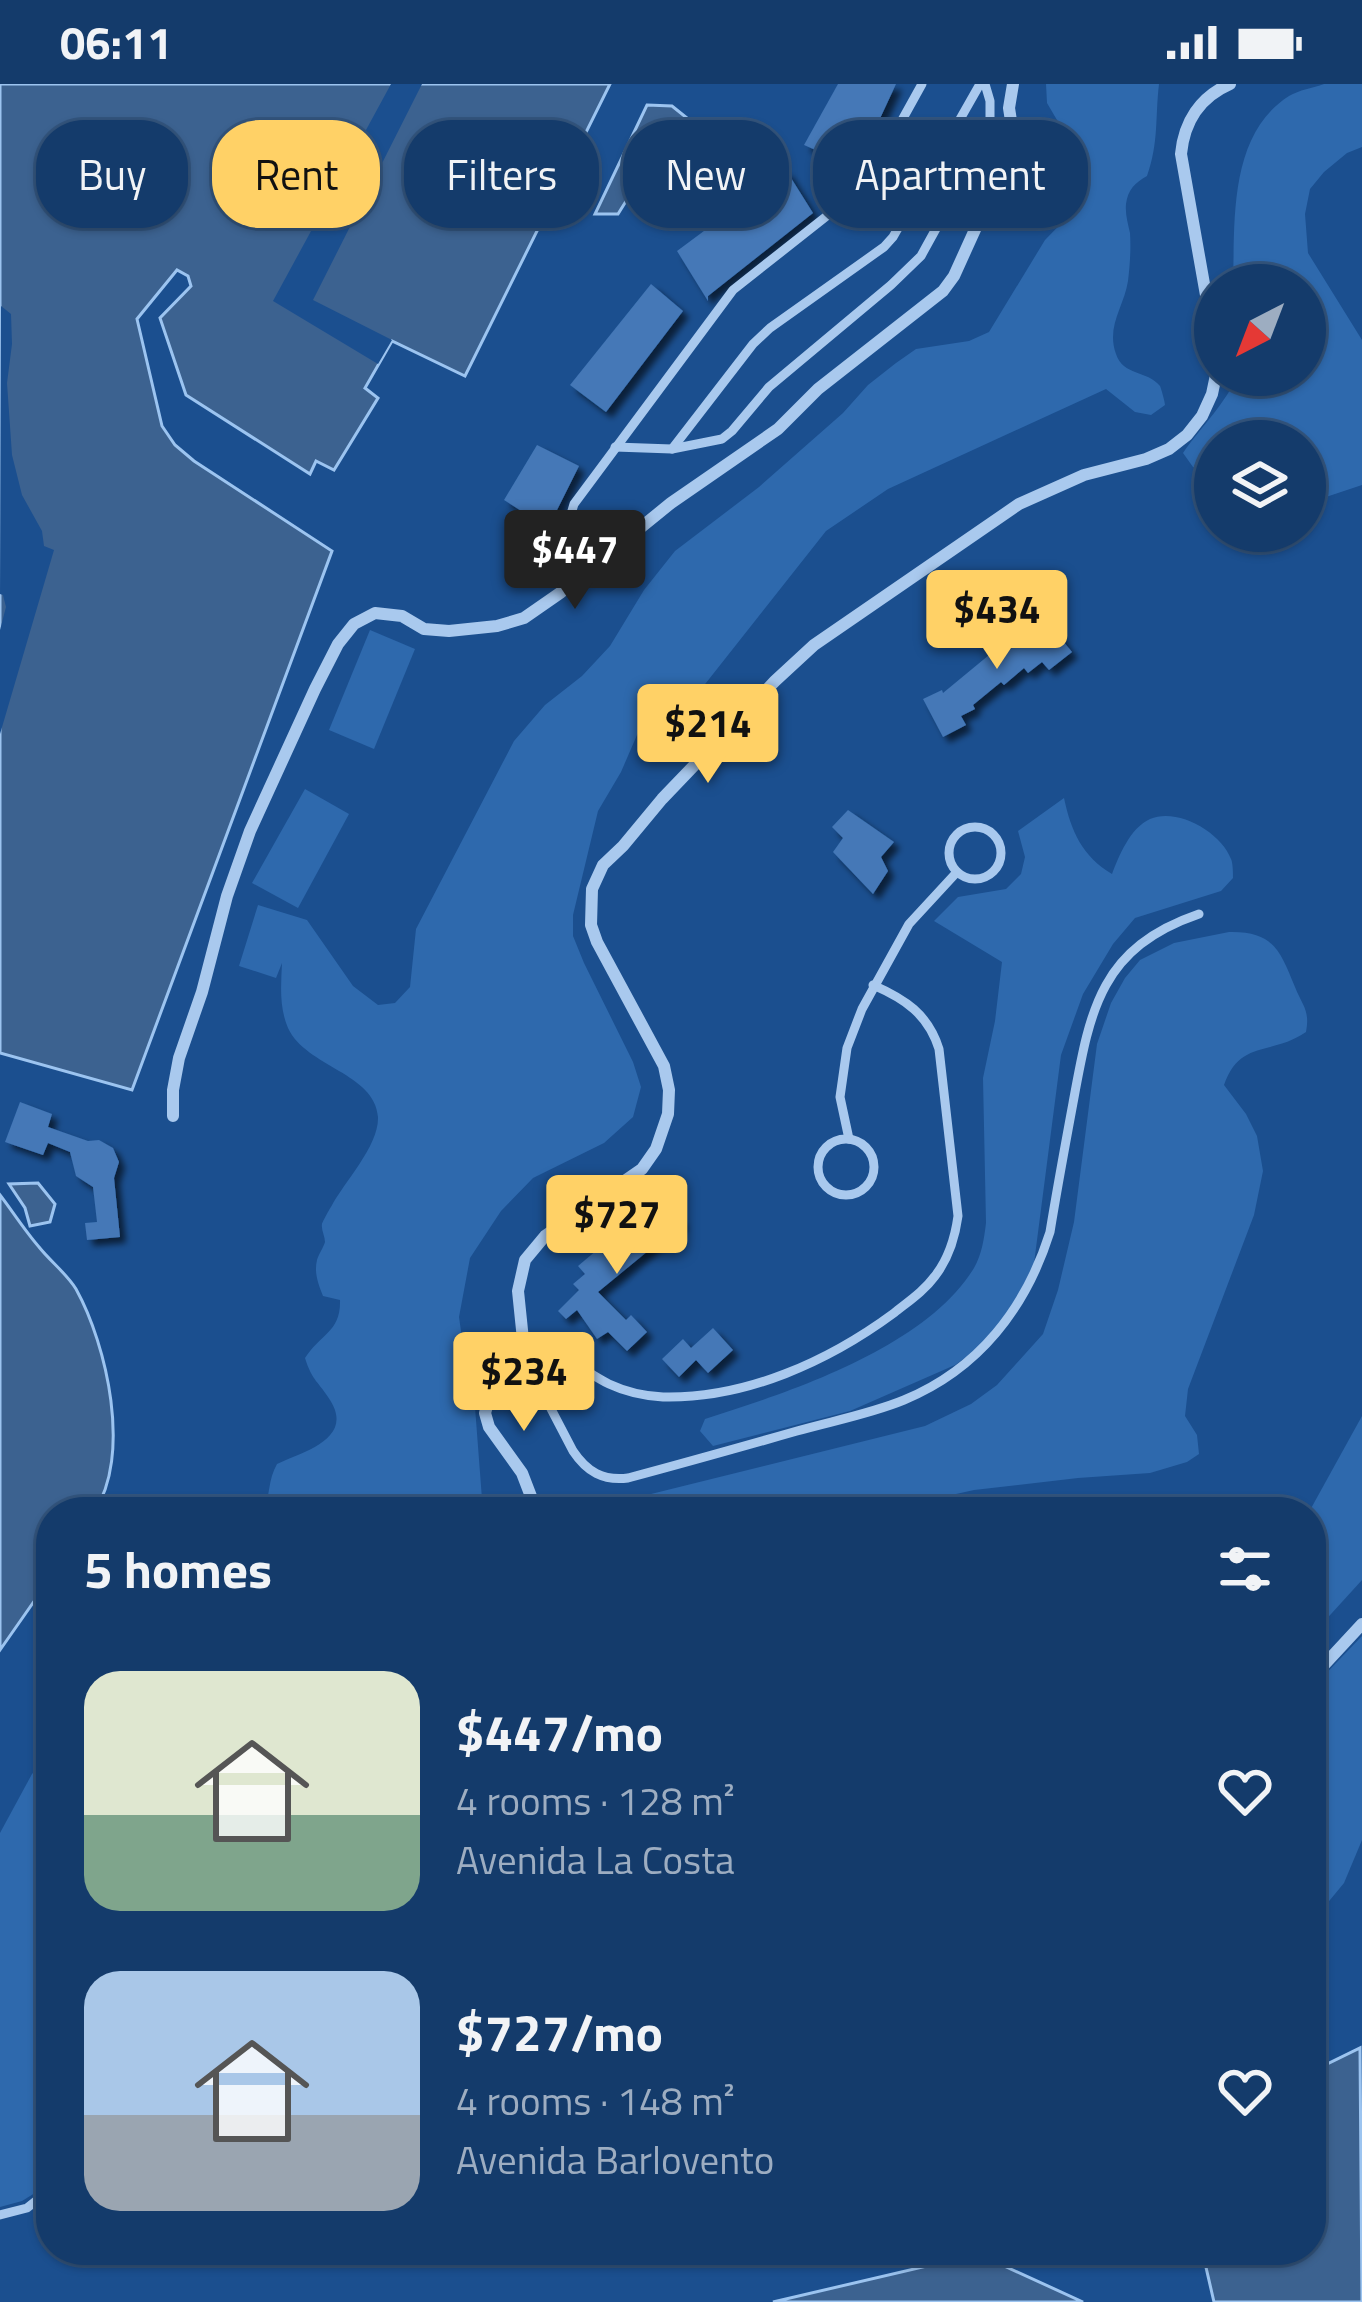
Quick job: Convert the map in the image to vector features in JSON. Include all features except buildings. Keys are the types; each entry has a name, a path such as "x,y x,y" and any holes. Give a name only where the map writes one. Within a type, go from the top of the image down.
{"street":[{"path":"172,1116 179,1058 239,860 290,739 338,644 354,624 375,613 402,616 424,629 449,631 524,618 671,503 778,428 818,389 943,291 962,261 1012,148 1009,108 1013,84"},
{"path":"1200,264 1180,154 1194,112 1230,84"},
{"path":"531,1497 522,1473 485,1417 490,1391 525,1359 518,1292 521,1268 545,1236 642,1168 656,1149 668,1114 664,1066 591,925 592,889 603,865 775,680 814,645 1019,504 1084,475 1169,449 1187,435 1211,396"},
{"path":"1326,1662 1362,1624"}],"lane":[{"path":"594,567 571,514 574,504 733,290 866,185 922,84"},
{"path":"615,447 672,449 722,439 769,387 922,256 990,119 990,101 982,84"},
{"path":"672,449 753,344 893,237 982,84"},
{"path":"973,826 992,833 1001,851 994,870 976,879 957,872 948,854 955,835 973,826"},
{"path":"849,1139 840,1097 847,1048 873,985 909,923 957,872"},
{"path":"873,985 917,1010 939,1049 958,1216 949,1253 928,1285 872,1329 835,1352 773,1378 709,1393 646,1396 608,1384 557,1356 534,1354 525,1359 580,1461 593,1473 616,1479 650,1472 900,1402 952,1375 996,1336 1029,1287 1050,1232 1086,1030 1099,995 1120,964 1148,938 1199,914"},
{"path":"849,1139 868,1150 874,1170 863,1189 842,1195 824,1184 818,1163 829,1145 849,1139"},
{"path":"0,2215 36,2201"}],"shaded area":[{"path":"0,84 610,84 592,120 404,120 404,228 538,228 465,376 392,341 365,388 378,398 334,470 316,461 310,474 186,395 160,318 191,286 188,276 177,270 137,319 162,426 175,445 332,551 132,1090 0,1053"},
{"path":"1046,84 1159,84 1151,164 1147,176 1130,190 1126,204 1129,275 1113,344 1119,361 1160,386 1165,405 1151,415 1135,412 1106,389 888,489 826,531 702,688 651,714 598,811 573,915 573,936 641,1087 633,1117 604,1143 533,1178 501,1211 470,1258 459,1317 474,1394 482,1497 267,1497 277,1464 322,1442 336,1425 330,1400 305,1358 333,1326 339,1311 340,1300 323,1296 316,1265 325,1242 322,1223 367,1152 378,1117 365,1090 309,1052 288,1028 282,1004 282,963 276,978 239,966 258,905 307,920 353,986 378,1005 395,1003 410,987 416,929 514,741 545,705 610,646 675,551 759,487 868,385 916,349 969,341 989,332 1045,240 1057,228 1088,228 1088,120 1057,120 1047,103"},
{"path":"1324,84 1362,84 1362,147 1347,153 1310,189 1305,214 1308,253 1315,264 1234,264 1245,156 1269,113 1293,94"},
{"path":"647,105 672,106 687,118 685,120 640,120"},
{"path":"623,155 623,206 618,214 599,214"},
{"path":"1326,282 1362,340 1362,485 1326,497 1326,420 1208,420 1226,396 1326,396"},
{"path":"1194,439 1194,467 1193,467 1183,453"},
{"path":"370,630 415,649 374,749 329,730"},
{"path":"305,789 349,814 298,908 252,883"},
{"path":"1064,798 1079,842 1112,874 1137,829 1150,819 1173,816 1197,824 1218,840 1231,859 1233,878 1221,891 1135,918 1083,994 1061,1055 1033,1271 997,1335 955,1365 850,1411 713,1446 700,1431 705,1419 815,1380 890,1344 952,1296 974,1268 986,1223 983,1078 1002,962 934,921 958,897 1006,889 1021,874 1025,857 1018,831"},
{"path":"1229,932 1266,939 1285,963 1307,1025 1306,1032 1293,1039 1248,1054 1224,1085 1257,1136 1263,1171 1254,1215 1188,1389 1185,1416 1197,1435 1199,1454 1150,1473 942,1497 642,1497 925,1426 971,1404 997,1385 1043,1334 1058,1290 1074,1222 1097,1044 1111,1003 1140,960 1174,943"},
{"path":"38,1183 55,1204 50,1222 30,1226 9,1184"},
{"path":"0,1195 72,1283 87,1312 105,1369 113,1432 112,1461 101,1497 36,1497 36,1598 0,1650"},
{"path":"1362,1416 1362,1580 1326,1620 1326,1497 1317,1497"},
{"path":"1362,1636 1362,1840 1344,1883 1326,1905 1326,1673"},
{"path":"36,1770 36,2192 0,2207 0,1833"},
{"path":"1360,2048 1362,2302 1214,2302 1205,2265 1326,2265 1326,2065"},
{"path":"931,2265 1002,2265 1083,2302 773,2302"}],"pier":[{"path":"391,84 422,84 380,167 380,120 371,120"},
{"path":"313,228 349,228 313,300 392,340 378,364 273,301"},
{"path":"1,306 11,314 7,383 12,455 22,495 42,531 44,546 54,550 0,734 0,630 6,607 0,594"}]}
